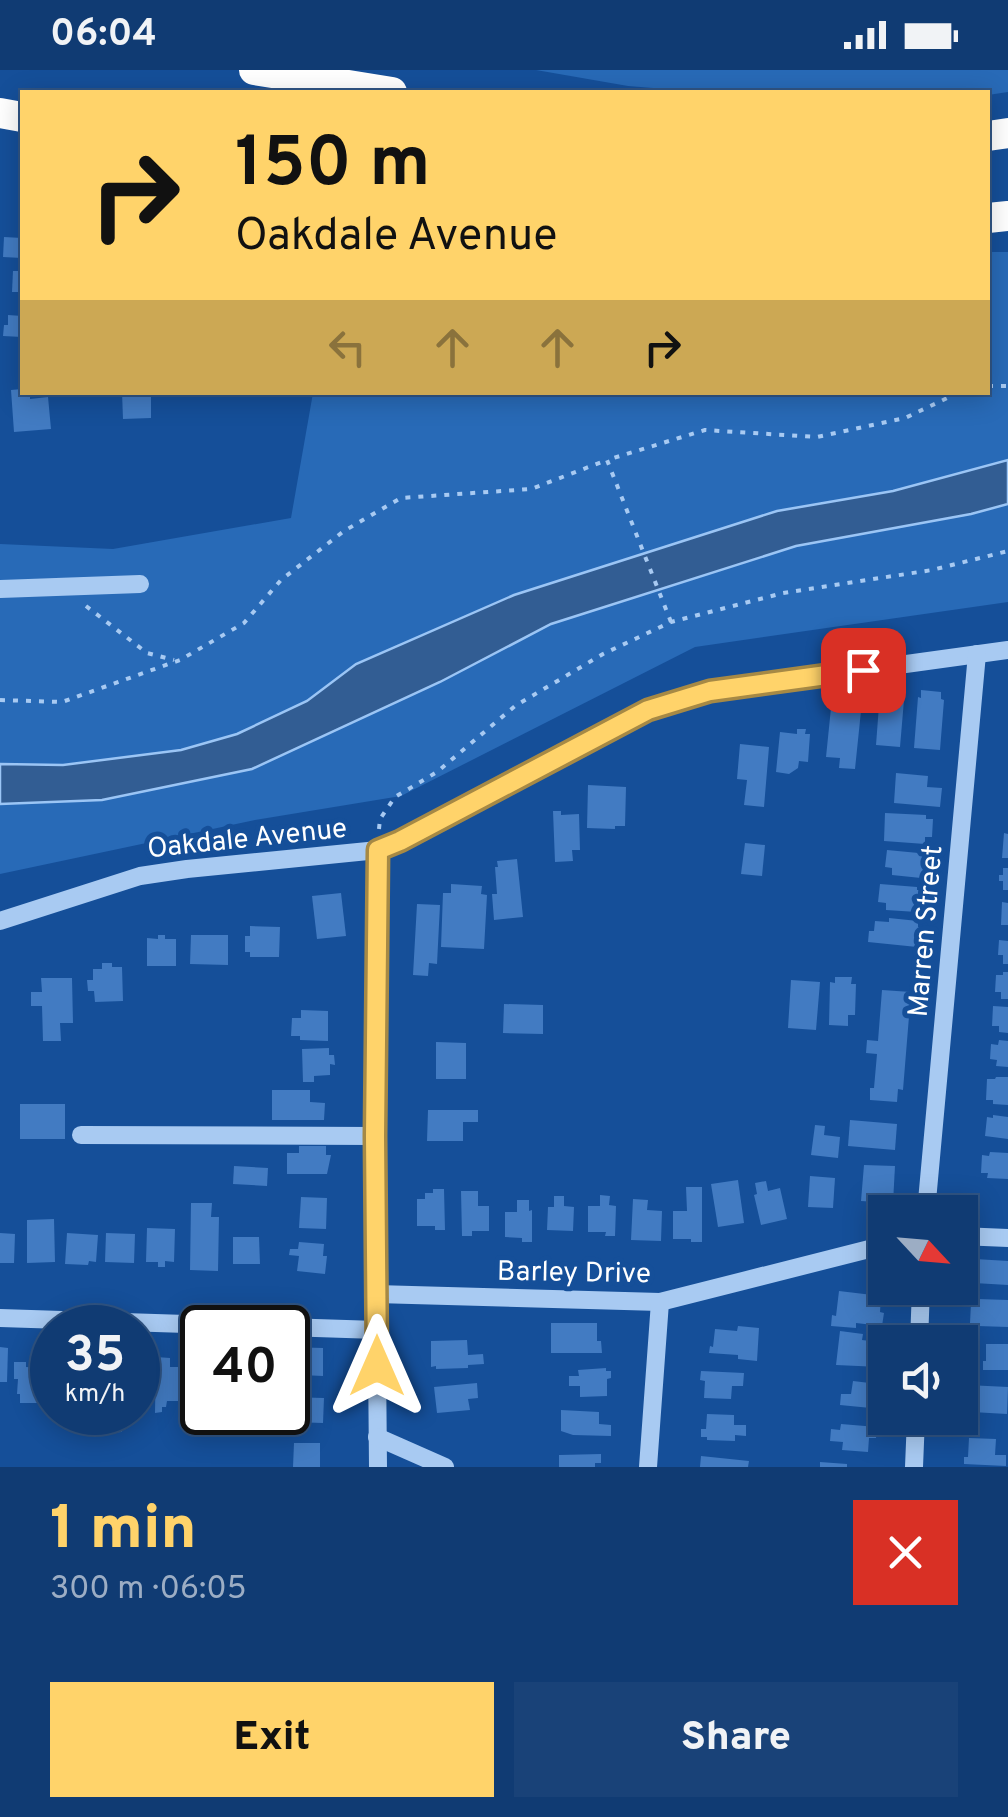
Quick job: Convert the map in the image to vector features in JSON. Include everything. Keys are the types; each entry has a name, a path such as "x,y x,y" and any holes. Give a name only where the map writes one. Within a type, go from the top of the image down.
{"highway":[{"path":"254,70 379,90"}],"street":[{"path":"0,589 140,584"},
{"name":"Oakdale Avenue","path":"0,921 140,876 378,850 648,710 710,691 1008,650"},
{"name":"Marren Street","path":"928,1195 977,654"},
{"path":"378,850 375,1136 378,1467"},
{"path":"80,1135 375,1136"},
{"path":"978,1237 1008,1238"},
{"name":"Barley Drive","path":"376,1294 660,1302 868,1249"},
{"path":"648,1467 660,1302"},
{"path":"0,1318 377,1330"},
{"path":"914,1467 915,1435"},
{"path":"378,1437 444,1467"}],"path":[{"path":"0,700 62,702 178,661 244,623 281,580 344,532 401,498 531,489 607,460 705,430 817,436 905,418 954,395"},
{"path":"607,460 671,622"},
{"path":"378,850 380,820 394,797 437,772 516,706 603,654 671,622 783,593 932,570 1008,550"},
{"path":"84,604 147,653 178,661"}],"shaded area":[{"path":"536,70 1008,70 1008,92 990,95 990,90 678,90 628,86"},
{"path":"990,252 1008,252 1008,602 695,647 401,796 255,820 0,874 0,544 113,549 291,518 313,395 990,395"},
{"path":"1008,460 1008,504 796,546 551,624 440,682 252,769 102,800 0,804 0,764 63,765 181,750 237,734 307,701 356,664 514,595 777,511 893,491"}],"building":[{"path":"4,237 20,238 20,258 3,257"},
{"path":"13,271 20,271 20,292 12,292"},
{"path":"8,315 20,316 20,337 3,336 4,325 8,325"},
{"path":"20,389 20,395 30,395 30,399 48,397 51,429 14,432 11,390"},
{"path":"122,395 151,395 151,418 123,419"},
{"path":"921,690 941,692 944,700 940,750 914,748"},
{"path":"880,692 901,693 900,700 904,700 900,747 876,745"},
{"path":"831,708 861,711 855,769 839,768 840,758 826,757"},
{"path":"797,729 806,729 805,734 810,734 808,762 799,761 798,768 789,774 776,772 780,732 797,734"},
{"path":"740,744 769,747 764,807 744,805 747,780 737,779"},
{"path":"896,773 928,776 927,787 942,788 940,807 894,803"},
{"path":"588,785 626,787 625,826 587,828"},
{"path":"553,811 561,811 561,815 579,814 580,850 572,850 573,861 555,862"},
{"path":"885,813 926,815 926,819 933,819 932,837 925,837 925,844 884,841"},
{"path":"1004,833 1008,834 1008,858 1002,858"},
{"path":"745,843 765,845 762,876 741,874"},
{"path":"887,850 929,854 927,872 922,871 921,878 892,875 892,868 885,867"},
{"path":"517,859 523,917 494,920 492,894 497,894 497,861"},
{"path":"1003,868 1008,868 1008,890 1003,890 1003,881 999,881"},
{"path":"451,884 482,886 481,894 487,895 484,949 441,947 443,893 451,893"},
{"path":"880,884 925,890 924,906 918,906 917,912 886,910 886,903 878,902"},
{"path":"341,893 346,936 317,939 312,896"},
{"path":"1002,902 1008,903 1008,925 1001,925"},
{"path":"417,904 440,905 437,964 429,963 428,976 413,975"},
{"path":"889,918 918,921 918,927 924,927 923,943 917,943 917,947 868,942 875,921 889,922"},
{"path":"250,926 280,927 279,957 250,957 250,952 245,952 245,936 250,936"},
{"path":"158,935 176,939 176,966 147,966 147,938 158,939"},
{"path":"191,935 228,935 228,965 190,964"},
{"path":"999,940 1008,941 1008,964 1003,964 1003,955 998,955"},
{"path":"102,963 122,967 123,1001 95,1002 94,991 88,991 87,980 93,980 93,969 102,969"},
{"path":"1008,972 1008,999 1001,999 1001,992 995,992 996,975"},
{"path":"835,977 852,977 851,984 856,984 855,1015 848,1015 848,1026 829,1025 830,982 835,983"},
{"path":"41,978 72,978 73,1023 60,1023 61,1041 43,1041 42,1006 31,1006 31,992 42,992"},
{"path":"791,980 820,982 816,1030 788,1028"},
{"path":"882,990 911,992 903,1090 898,1089 897,1102 870,1100 877,1054 866,1053 867,1040 878,1041"},
{"path":"504,1004 543,1005 543,1034 503,1033"},
{"path":"993,1006 1008,1007 1008,1033 992,1026"},
{"path":"301,1010 328,1011 328,1041 291,1036 292,1018 301,1018"},
{"path":"999,1040 1008,1041 1008,1067 996,1066 997,1060 990,1059 991,1044 998,1045"},
{"path":"436,1042 466,1043 466,1079 436,1079"},
{"path":"329,1048 335,1065 330,1064 330,1075 314,1076 314,1082 303,1082 302,1049"},
{"path":"1008,1077 1008,1105 986,1100 987,1079"},
{"path":"272,1090 310,1090 310,1102 325,1103 324,1120 272,1120"},
{"path":"20,1104 65,1104 65,1139 20,1139"},
{"path":"428,1110 478,1110 478,1122 463,1122 463,1141 427,1141"},
{"path":"987,1117 1008,1117 1008,1139 985,1136"},
{"path":"850,1120 897,1124 895,1150 848,1146"},
{"path":"815,1125 825,1126 824,1135 840,1137 838,1158 811,1155"},
{"path":"299,1146 326,1146 326,1155 331,1155 327,1174 287,1174 287,1153 299,1153"},
{"path":"990,1152 1008,1153 1008,1179 987,1178 988,1173 981,1173 982,1155 989,1156"},
{"path":"864,1165 895,1166 893,1195 868,1195 868,1201 861,1201"},
{"path":"234,1166 268,1168 267,1186 233,1184"},
{"path":"810,1176 835,1178 833,1208 808,1207"},
{"path":"738,1180 744,1223 718,1227 711,1184"},
{"path":"766,1181 768,1191 780,1188 787,1219 761,1225 755,1183"},
{"path":"686,1187 702,1187 702,1242 673,1239 673,1211 687,1211"},
{"path":"433,1189 444,1189 445,1230 417,1226 417,1199 425,1199 425,1193 433,1193"},
{"path":"461,1191 478,1191 478,1206 489,1206 489,1231 472,1231 472,1236 462,1236"},
{"path":"600,1195 610,1196 609,1205 616,1206 615,1236 588,1232 588,1206 600,1206"},
{"path":"554,1196 564,1196 564,1206 574,1207 573,1231 547,1230 548,1207 554,1207"},
{"path":"301,1197 327,1198 326,1229 299,1228"},
{"path":"633,1199 648,1200 647,1210 662,1211 661,1241 631,1240"},
{"path":"517,1200 529,1200 532,1242 505,1237 505,1212 517,1212"},
{"path":"191,1203 212,1203 211,1217 219,1217 218,1271 190,1270"},
{"path":"54,1219 55,1262 27,1263 27,1220"},
{"path":"147,1228 175,1229 174,1262 165,1261 165,1267 158,1267 158,1262 146,1262"},
{"path":"0,1233 15,1234 14,1263 0,1263"},
{"path":"67,1233 98,1235 96,1262 65,1264"},
{"path":"106,1233 135,1234 134,1263 105,1262"},
{"path":"233,1237 259,1237 260,1264 233,1264"},
{"path":"299,1242 324,1244 325,1274 297,1271 299,1256 289,1255 290,1249 298,1249"},
{"path":"978,1259 1008,1261 1008,1285 978,1283"},
{"path":"839,1291 868,1294 868,1305 880,1305 880,1312 884,1313 882,1325 856,1323 856,1328 831,1326 832,1315 836,1316"},
{"path":"978,1299 1008,1300 1008,1327 970,1323 971,1305 978,1305"},
{"path":"551,1323 597,1323 602,1353 551,1353"},
{"path":"738,1326 759,1328 757,1361 709,1353 715,1329 737,1331"},
{"path":"840,1331 863,1334 862,1340 868,1341 868,1366 836,1365"},
{"path":"467,1340 468,1355 483,1354 484,1364 468,1368 431,1367 431,1341"},
{"path":"986,1344 1008,1344 1008,1370 983,1370"},
{"path":"0,1347 8,1348 7,1382 0,1382"},
{"path":"310,1348 323,1348 323,1376 310,1375"},
{"path":"160,1357 170,1358 170,1367 180,1367 180,1401 167,1401 162,1412"},
{"path":"14,1362 26,1362 26,1367 30,1367 30,1403 20,1403 18,1379 14,1379"},
{"path":"578,1370 611,1371 607,1396 580,1397 580,1386 569,1386 569,1376 579,1376"},
{"path":"701,1371 744,1373 743,1386 732,1386 731,1399 704,1398"},
{"path":"853,1381 868,1383 868,1408 840,1405 841,1394 851,1394"},
{"path":"477,1383 478,1398 468,1399 470,1410 437,1413 434,1387"},
{"path":"978,1386 1008,1387 1007,1414 978,1412"},
{"path":"310,1398 324,1398 323,1423 310,1422"},
{"path":"561,1410 599,1412 599,1424 611,1425 611,1436 561,1431"},
{"path":"707,1414 734,1415 734,1425 746,1425 746,1436 735,1435 735,1441 701,1437"},
{"path":"841,1424 868,1426 868,1435 876,1438 869,1438 868,1452 842,1450 843,1442 830,1441 831,1429 840,1430"},
{"path":"969,1438 996,1439 995,1455 1006,1455 1006,1466 964,1464"},
{"path":"294,1443 320,1443 320,1467 293,1467"},
{"path":"601,1454 601,1463 595,1463 595,1467 559,1467 559,1455"},
{"path":"701,1456 749,1461 748,1467 700,1467"},
{"path":"820,1462 847,1464 847,1467 820,1467"}],"route":[{"path":"377,1366 378,850 648,710 710,691 863,670"}]}
